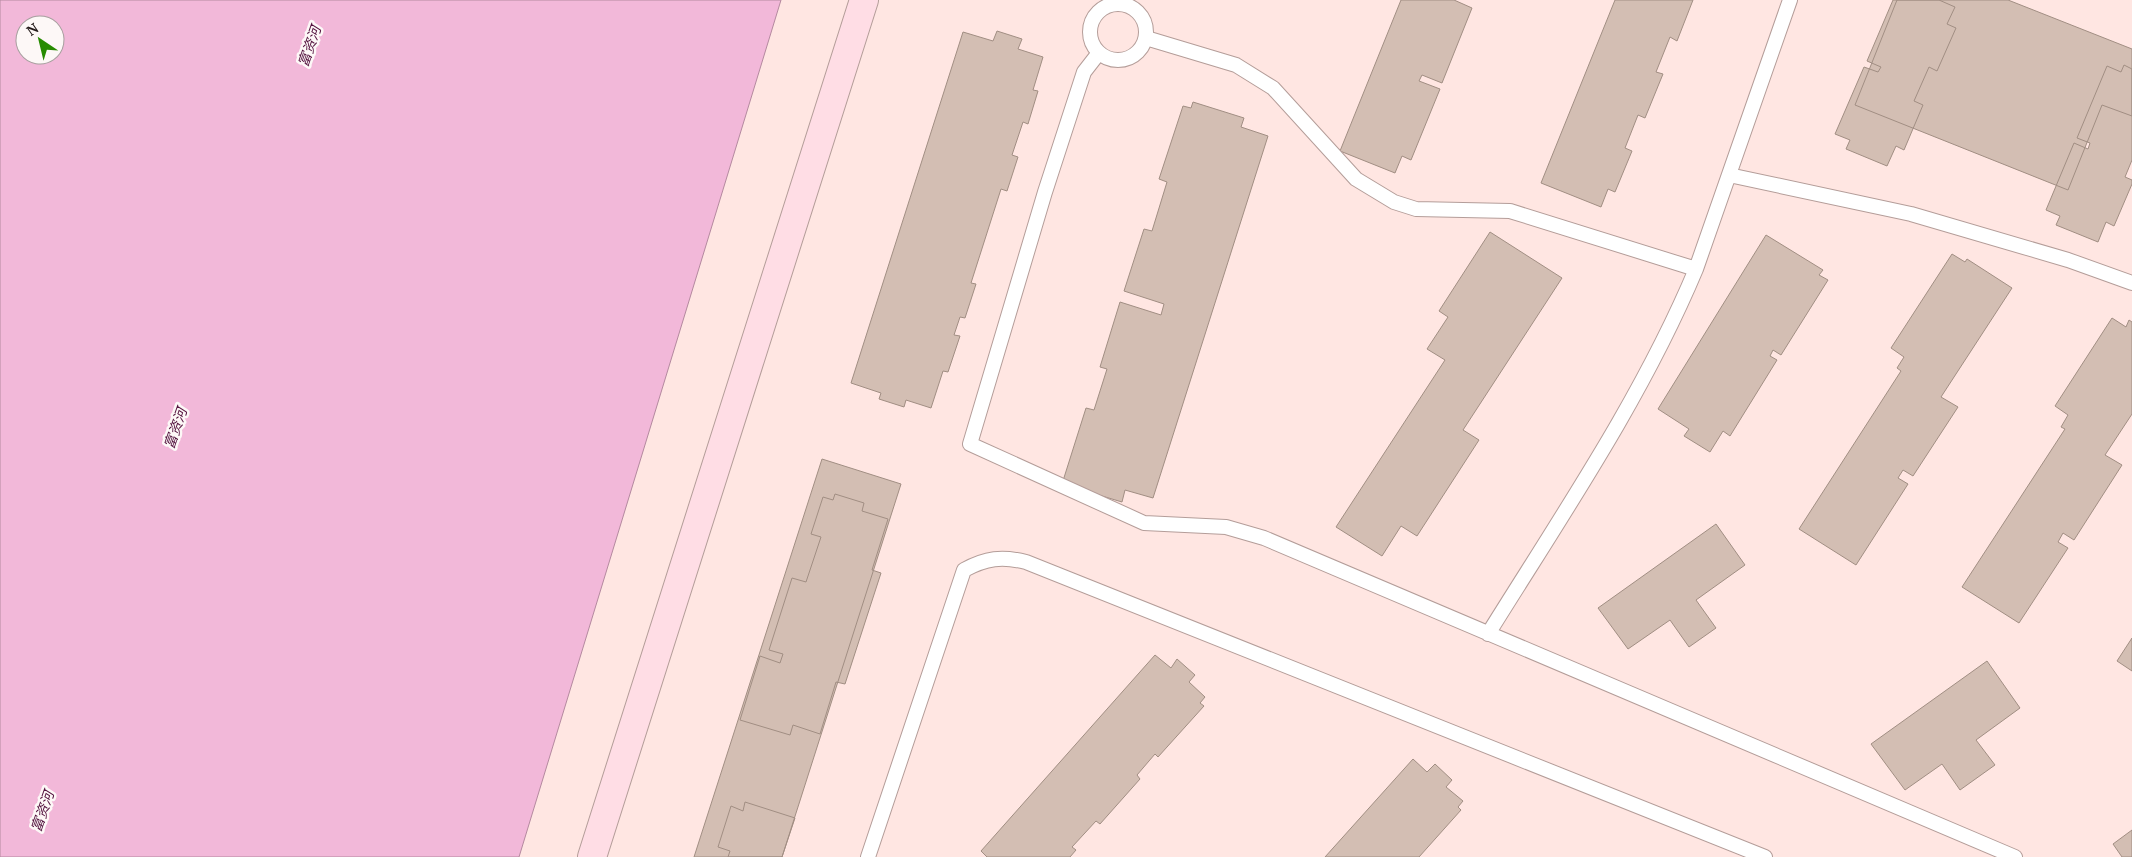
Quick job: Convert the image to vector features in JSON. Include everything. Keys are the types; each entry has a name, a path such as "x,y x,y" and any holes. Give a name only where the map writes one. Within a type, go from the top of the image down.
{"street":[{"path":"592,857 864,0"}],"lane":[{"path":"1488,634 1624,413 1662,344 1696,269 1790,0"},
{"path":"1121,2 1134,8 1141,15 1146,26 1146,38 1141,49 1127,59 1109,60 1098,54 1091,44 1091,23 1104,7 1121,2"},
{"path":"1146,38 1236,65 1273,88 1356,179 1394,202 1416,209 1510,211 1696,269"},
{"path":"1098,54 1084,72 1045,192 970,444 1144,523 1226,527 1264,538 2015,857"},
{"path":"1729,175 1911,214 2068,260 2132,283"},
{"path":"868,857 964,570 978,562 994,558 1010,558 1026,562 1765,857"}],"water":[{"name":"富资河","path":"0,0 781,0 519,857 0,857"}],"building":[{"path":"1401,0 1454,0 1472,8 1442,83 1422,75 1419,81 1440,89 1411,160 1402,156 1395,173 1340,151"},
{"path":"1615,0 1693,0 1677,41 1670,37 1656,72 1663,74 1645,118 1638,115 1625,148 1632,151 1615,192 1608,189 1601,207 1541,183"},
{"path":"1893,0 1939,0 1955,7 1947,24 1956,28 1937,71 1929,67 1914,101 1923,105 1904,150 1896,146 1887,166 1846,149 1850,140 1835,134 1864,67 1878,72 1881,67 1867,61"},
{"path":"1897,0 2008,0 2132,49 2132,116 2102,105 2068,190 1855,105"},
{"path":"997,31 1022,39 1018,49 1043,57 1033,90 1038,91 1028,124 1023,122 1012,155 1018,157 1007,191 1001,189 971,283 976,284 965,318 960,317 954,335 960,336 948,372 943,371 931,408 906,400 904,407 879,399 881,393 851,383 963,32 993,41"},
{"path":"2124,65 2132,69 2132,160 2125,177 2132,180 2132,184 2114,226 2106,222 2098,242 2056,225 2060,216 2046,210 2074,143 2088,149 2090,143 2077,138 2107,66 2121,72"},
{"path":"1193,102 1244,118 1241,127 1268,136 1153,498 1125,490 1122,502 1062,484 1086,408 1094,410 1107,369 1100,367 1120,302 1161,315 1164,304 1124,291 1144,229 1152,231 1167,182 1159,179 1183,106 1191,108"},
{"path":"1490,232 1562,278 1463,430 1479,440 1417,536 1401,526 1382,556 1336,527 1445,360 1427,349 1448,317 1439,311"},
{"path":"1766,235 1823,270 1819,275 1828,280 1781,355 1773,350 1770,356 1777,360 1730,436 1723,431 1710,452 1684,436 1689,429 1658,409"},
{"path":"1952,254 1965,262 1967,259 2012,288 1941,397 1958,407 1913,476 1903,470 1898,478 1908,484 1856,565 1799,529 1901,371 1897,368 1904,357 1891,348"},
{"path":"2112,318 2126,327 2129,320 2132,322 2132,414 2105,455 2122,465 2074,540 2063,533 2058,542 2068,548 2019,623 1962,587 2065,429 2061,427 2068,415 2055,406"},
{"path":"822,459 901,484 782,857 694,857"},
{"path":"835,494 864,503 862,511 888,519 872,570 881,573 845,684 836,682 820,734 793,725 790,735 740,720 760,656 780,663 783,654 769,650 792,578 806,582 821,537 811,534 823,497 833,500"},
{"path":"1716,524 1745,565 1696,600 1716,628 1689,647 1670,620 1628,649 1598,608"},
{"path":"2132,638 2132,671 2117,661"},
{"path":"1155,655 1171,668 1177,659 1195,675 1189,682 1205,697 1200,703 1204,706 1158,757 1155,754 1137,775 1140,779 1100,824 1096,821 1072,847 1076,850 1070,857 987,857 981,851"},
{"path":"1987,661 2020,708 1976,740 1995,765 1960,790 1942,764 1905,790 1871,744"},
{"path":"1413,759 1427,772 1435,764 1452,780 1446,787 1463,801 1458,807 1461,810 1419,857 1325,857"},
{"path":"745,802 795,818 782,857 728,857 730,851 718,847 731,806 743,811"},
{"path":"2132,830 2132,857 2122,857 2113,844"}]}
